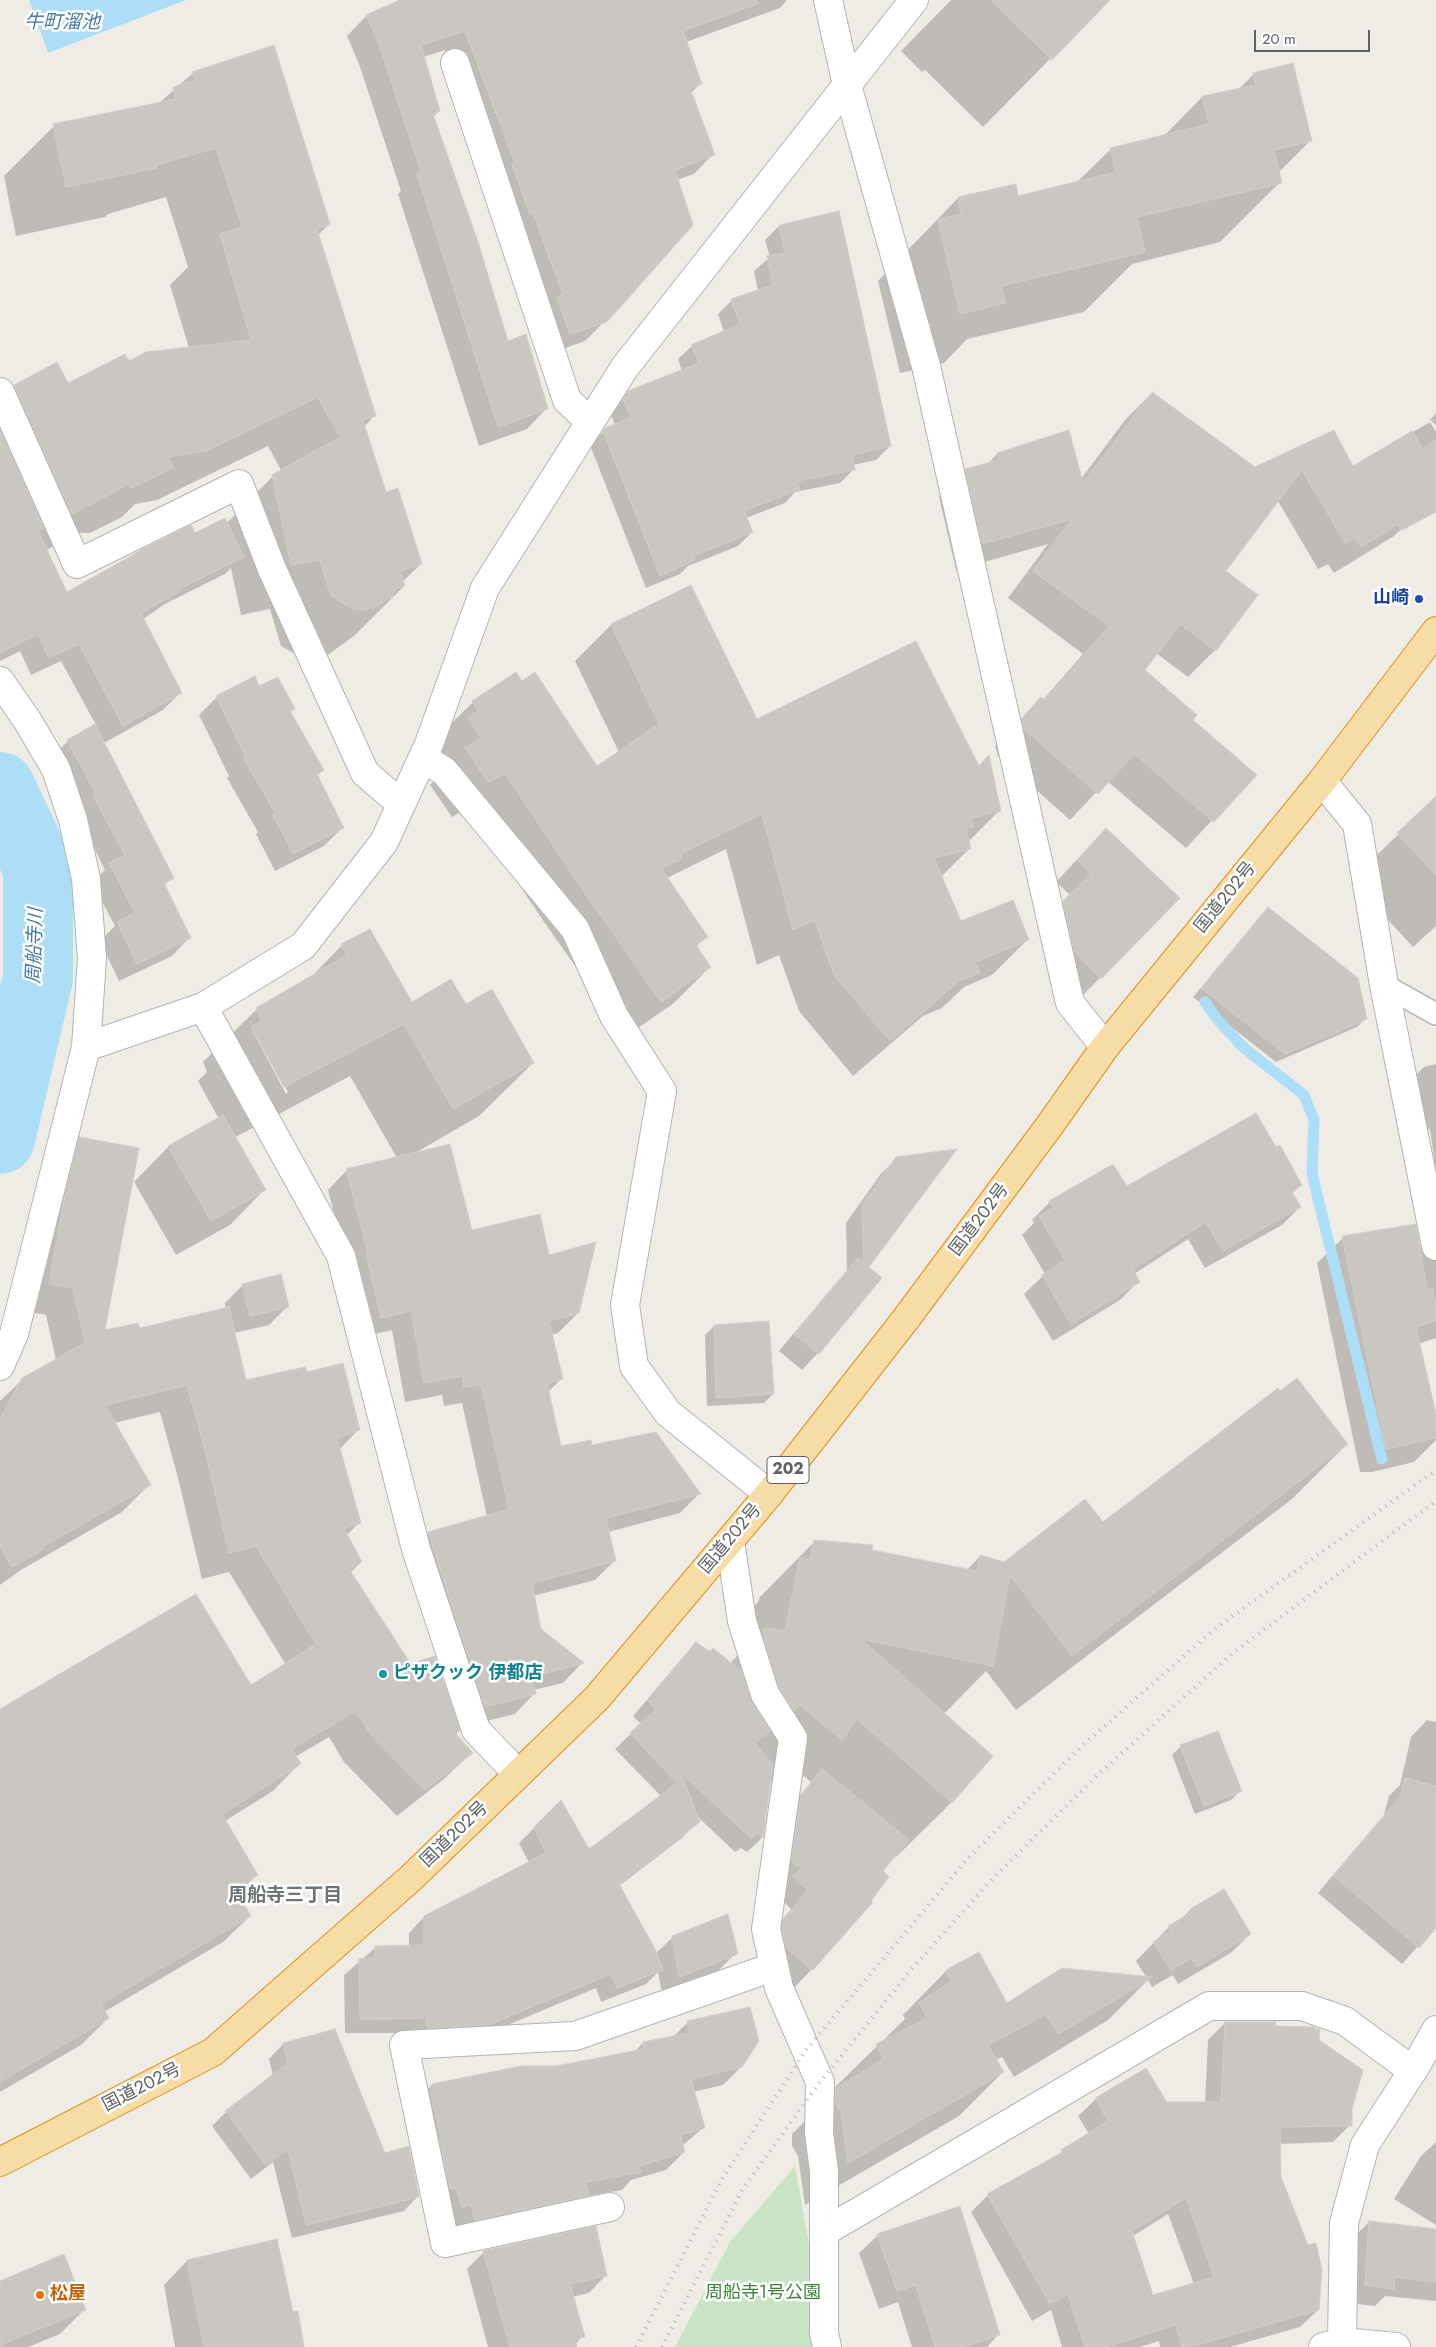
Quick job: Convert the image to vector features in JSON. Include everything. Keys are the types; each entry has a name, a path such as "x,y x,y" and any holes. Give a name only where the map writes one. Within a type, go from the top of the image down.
{"highway":[{"name":"国道202号","path":"0,2162 213,2052 411,1878 596,1698 769,1494 905,1320 1050,1125 1105,1047 1322,781 1436,631"}],"street":[{"path":"828,0 847,85 926,366 1070,1003 1105,1047"},
{"path":"86,1047 203,1007 303,946 384,842 422,758 485,588 625,367 914,0"},
{"path":"455,63 567,400 590,422"},
{"path":"0,392 77,564 239,484 272,569 365,773 401,804"},
{"path":"0,681 27,720 56,769 73,820 86,879 92,958 86,1047 14,1334 0,1366"},
{"path":"422,758 444,771 575,929 614,1016 662,1091 625,1305 634,1366 668,1412 769,1494"},
{"path":"1322,781 1357,824 1384,985 1436,1246"},
{"path":"203,1007 341,1256 416,1549 476,1730 518,1774"},
{"path":"730,1541 742,1621 765,1694 793,1738 766,1929 779,1988 820,2082 819,2133 824,2171 824,2333 827,2347"},
{"path":"610,2207 445,2244 404,2045 575,2036 773,1967"},
{"path":"824,2232 1209,2006 1302,2006 1345,2021 1413,2070"},
{"path":"1396,2347 1333,2344 1344,2223 1365,2145 1436,2030"}],"lane":[{"path":"1384,985 1436,1014"}],"green space":[{"name":"周船寺1号公園","path":"795,2166 827,2347 675,2347 730,2242"}],"water":[{"name":"牛町溜池","path":"29,0 186,0 48,53"}],"building":[{"path":"400,0 756,0 757,4 683,31 702,84 690,88 715,155 675,170 693,225 607,322 570,334 557,297 563,295 533,213 530,214 512,164 515,163 465,31 421,45 440,111 433,114 478,242 508,341 526,334 548,409 498,427 417,174 421,172 379,44 366,15"},
{"path":"991,0 1110,0 1052,60"},
{"path":"274,45 330,224 317,229 376,416 363,420 386,492 398,488 422,564 400,571 405,586 396,589 391,597 380,604 366,610 353,609 331,596 320,560 291,565 272,475 340,437 318,397 208,450 168,457 173,468 131,488 129,484 72,514 14,385 57,362 68,383 125,354 129,361 146,352 251,340 220,234 242,227 216,148 156,165 156,168 66,187 53,124 176,99 173,87 195,80 192,72"},
{"path":"1293,63 1312,141 1274,150 1282,183 1137,217 1145,252 1001,286 1005,303 960,314 938,220 961,214 958,197 1016,184 1018,196 1116,172 1110,148 1209,124 1202,96 1256,85 1253,73"},
{"path":"839,211 891,446 852,455 855,470 797,481 800,489 744,511 753,532 693,556 695,560 660,576 603,431 605,428 631,418 623,399 628,391 699,363 691,345 740,324 731,299 773,285 767,256 785,253 779,225"},
{"path":"1152,392 1255,467 1334,430 1353,466 1412,431 1423,449 1436,440 1436,512 1402,530 1398,524 1361,547 1355,538 1345,543 1302,470 1226,571 1258,595 1216,651 1180,624 1145,670 1197,715 1193,720 1257,775 1214,822 1134,754 1098,794 1024,729 1022,718 1041,697 1045,700 1109,626 1033,571 1072,519 982,544 965,469 999,460 997,453 1069,430 1083,483"},
{"path":"0,430 44,528 38,531 67,592 143,549 191,525 195,533 225,518 244,557 179,589 180,591 141,613 182,693 123,726 79,644 49,658 38,634 0,653"},
{"path":"691,585 757,719 916,641 979,766 989,755 1001,811 971,818 973,826 966,828 971,849 934,858 961,921 1013,900 1029,940 975,962 980,973 960,980 890,1041 834,975 815,920 793,930 762,814 680,854 682,859 661,868 708,937 696,945 711,967 661,1002 578,883 505,773 488,782 465,748 481,738 468,718 478,711 472,701 516,672 522,681 535,672 597,766 659,724 611,624"},
{"path":"255,676 259,686 278,677 295,709 290,711 324,770 317,774 344,828 293,854 273,815 276,814 244,759 246,758 216,696"},
{"path":"95,724 174,878 164,883 191,938 137,964 117,922 135,913 109,863 125,855 93,796 96,794 67,740"},
{"path":"1436,796 1436,875 1397,833"},
{"path":"1106,828 1180,898 1101,979 1074,951 1063,901 1091,873 1077,860"},
{"path":"1268,907 1358,978 1367,1019 1285,1054 1201,988"},
{"path":"370,929 412,1002 451,979 466,1004 492,989 534,1063 453,1109 404,1024 284,1087 251,1027 262,1021 256,1008 347,955 341,944"},
{"path":"1256,1113 1276,1147 1280,1145 1302,1185 1292,1192 1301,1207 1223,1251 1206,1222 1133,1269 1140,1282 1071,1324 1042,1275 1065,1260 1039,1216 1054,1208 1049,1201 1113,1164 1127,1186"},
{"path":"223,1115 266,1190 211,1221 168,1146"},
{"path":"79,1137 139,1148 105,1330 138,1323 140,1328 229,1307 246,1380 305,1367 307,1372 343,1363 360,1430 337,1438 361,1523 344,1528 362,1562 349,1569 411,1664 435,1656 460,1730 456,1734 473,1753 425,1790 371,1735 356,1711 292,1749 301,1764 222,1814 258,1875 235,1889 251,1916 101,2004 109,2018 0,2082 0,1709 196,1594 251,1685 316,1644 256,1546 229,1553 205,1450 187,1385 105,1405 151,1485 42,1547 44,1549 12,1567 0,1546 0,1419 22,1378 85,1343 73,1288 49,1284 66,1189"},
{"path":"450,1144 472,1230 540,1214 549,1255 596,1242 579,1313 549,1321 563,1379 547,1383 561,1446 591,1440 592,1445 656,1432 701,1494 606,1518 616,1561 532,1583 541,1629 584,1663 531,1677 536,1694 485,1707 428,1532 509,1509 481,1384 464,1387 462,1376 424,1383 411,1311 381,1318 366,1253 368,1252 346,1169"},
{"path":"957,1149 869,1267 882,1278 819,1354 794,1334 858,1258 864,1263 862,1205 896,1157"},
{"path":"1416,1224 1427,1289 1432,1288 1436,1305 1436,1321 1416,1327 1436,1414 1436,1438 1386,1449 1342,1236"},
{"path":"281,1274 289,1307 250,1316 242,1284"},
{"path":"769,1321 774,1394 716,1398 714,1325"},
{"path":"1297,1378 1348,1444 1072,1656 1010,1575 993,1666 861,1639 993,1756 952,1803 857,1719 842,1740 800,1705 794,1711 779,1687 762,1634 764,1628 785,1631 800,1558 810,1560 814,1540 873,1545 872,1550 977,1571 980,1555 1004,1562 1085,1499 1103,1522 1278,1388 1280,1391"},
{"path":"696,1642 710,1652 713,1648 741,1671 752,1702 770,1731 755,1743 773,1765 763,1838 757,1833 751,1838 681,1773 700,1822 619,1884 654,1947 663,1970 617,1988 611,1974 488,2025 429,2028 429,2026 426,2026 426,2018 360,2019 359,1959 375,1958 375,1946 424,1945 424,1916 546,1853 534,1827 561,1800 589,1849 677,1783 630,1733 656,1709 647,1700"},
{"path":"1218,1731 1242,1791 1204,1806 1180,1745"},
{"path":"822,1769 909,1840 883,1871 889,1877 871,1901 873,1902 813,1970 786,1948 782,1928 783,1920 808,1890 793,1877 801,1868 791,1861 801,1795"},
{"path":"1405,1778 1436,1786 1436,1928 1419,1948 1334,1876 1400,1797"},
{"path":"1224,1889 1251,1934 1197,1967 1191,1958 1171,1970 1153,1942 1171,1931 1168,1926 1192,1912 1190,1909"},
{"path":"728,1914 738,1954 679,1977 672,1936"},
{"path":"979,1952 1007,2003 1062,1968 1153,1977 1058,2034 1046,2014 988,2045 1004,2072 848,2163 841,2112 835,2102 835,2089 883,2059 876,2044 927,2018 919,2003 952,1981 946,1970"},
{"path":"750,2007 759,2041 742,2067 691,2079 705,2128 680,2135 685,2152 639,2166 641,2172 586,2182 589,2196 475,2220 471,2205 462,2207 456,2188 450,2189 430,2092 432,2091 432,2084 521,2066 556,2066 644,2049 643,2042 689,2033 687,2021"},
{"path":"1225,2022 1276,2022 1276,2026 1315,2027 1315,2029 1320,2029 1319,2040 1363,2070 1352,2109 1352,2126 1280,2127 1281,2177 1308,2245 1316,2243 1322,2270 1319,2310 1190,2347 1182,2347 1176,2325 1105,2347 1085,2347 1068,2294 1050,2304 987,2194 1063,2152 1061,2150 1108,2121 1095,2098 1146,2068 1167,2102 1221,2102","holes":["1186,2198 1214,2277 1153,2295 1132,2231"]},
{"path":"335,2029 385,2153 409,2146 419,2197 306,2225 288,2149 266,2165 225,2111 288,2063 283,2043"},
{"path":"960,2206 1000,2335 963,2347 935,2347 916,2285 897,2291 877,2234"},
{"path":"1369,2221 1436,2229 1436,2282 1395,2277 1394,2289 1365,2285"},
{"path":"596,2226 607,2276 570,2284 585,2337 575,2339 577,2347 510,2347 483,2251"},
{"path":"277,2239 293,2312 298,2311 304,2347 204,2347 187,2260"},
{"name":"松屋","path":"64,2254 86,2310 0,2345 0,2281"}],"waterway":[{"name":"周船寺川","path":"0,787 38,868 38,978 0,1139"},
{"path":"1205,1002 1216,1018 1244,1048 1304,1095 1314,1120 1312,1174 1382,1459"}],"railway":[{"path":"636,2347 722,2179 806,2050 970,1856 1083,1745 1216,1628 1436,1470"},
{"path":"662,2347 742,2190 820,2082 910,1971 992,1879 1102,1771 1234,1652 1436,1501"}],"place":[{"name":"山崎","path":"1419,599"},
{"name":"ピザクック 伊都店","path":"383,1674"},
{"name":"松屋","path":"40,2295"}],"district":[{"name":"周船寺三丁目","path":"285,1896"}]}
